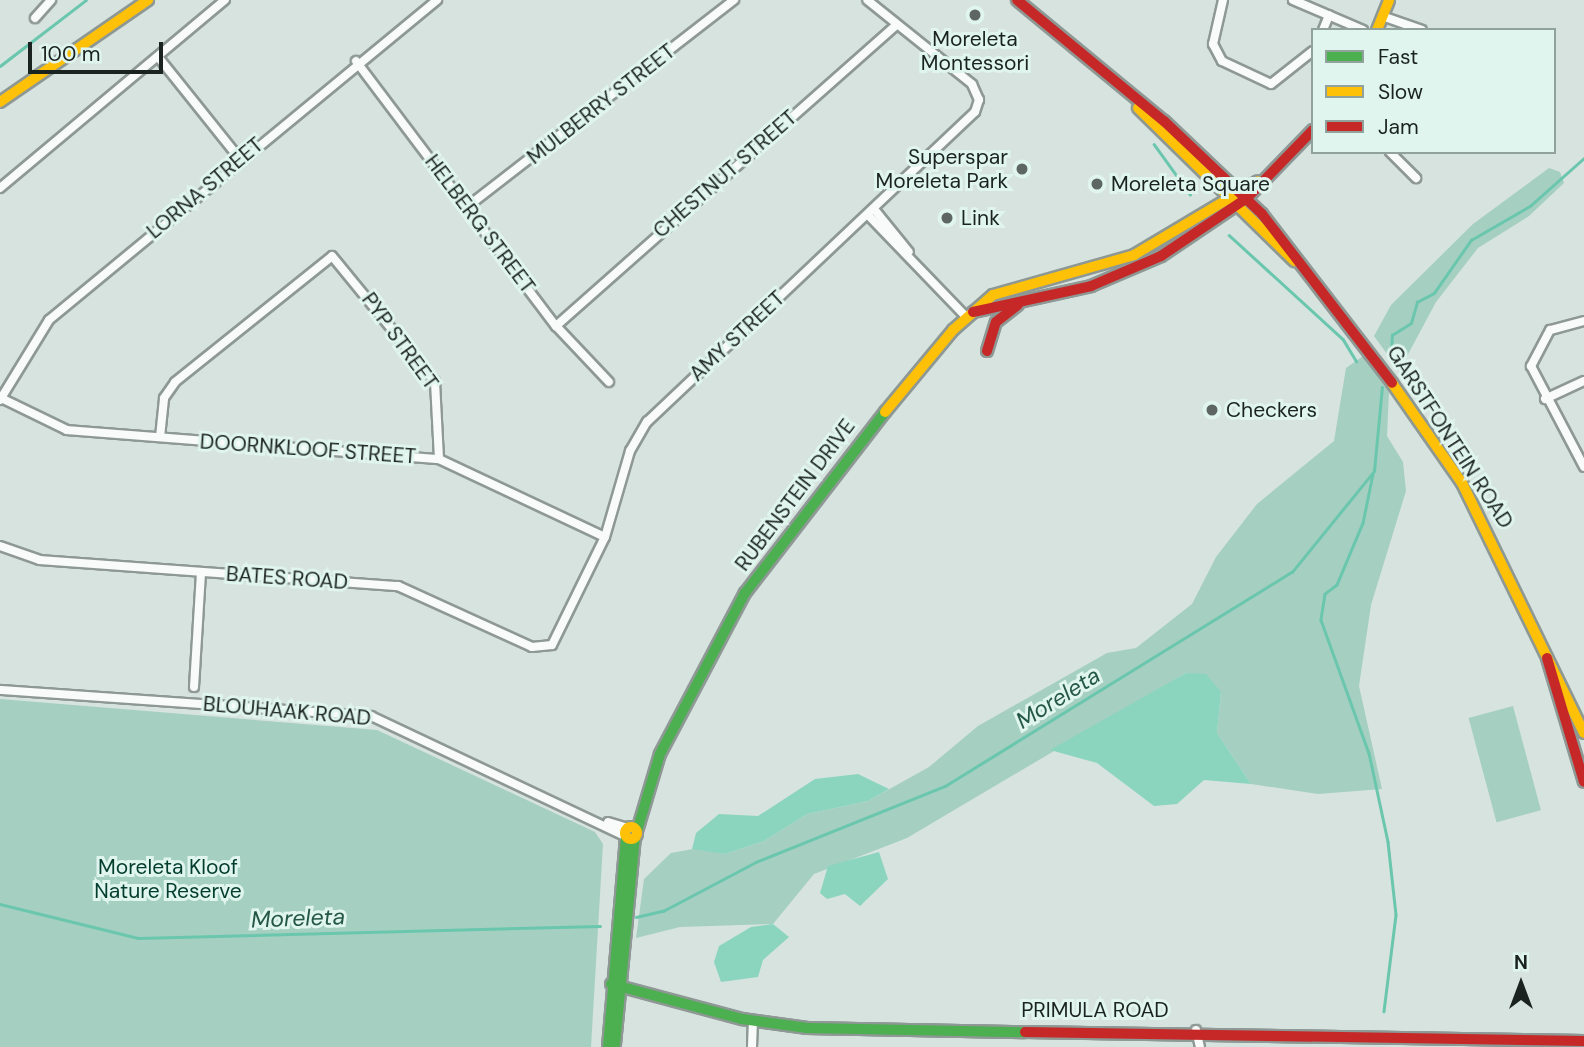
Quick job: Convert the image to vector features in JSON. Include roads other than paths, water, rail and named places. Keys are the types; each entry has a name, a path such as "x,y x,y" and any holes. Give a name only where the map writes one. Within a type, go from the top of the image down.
{"street":[{"path":"35,18 51,0"},
{"path":"0,102 148,0"},
{"path":"0,188 159,58 225,0"},
{"name":"LORNA STREET","path":"1,400 48,320 356,61 437,0"},
{"name":"MULBERRY STREET","path":"467,207 734,0"},
{"path":"867,0 896,25"},
{"name":"GARSTFONTEIN ROAD","path":"1017,0 1109,79 1243,202 1349,321 1462,483 1584,733"},
{"path":"1223,0 1213,44 1222,61 1271,84 1287,78 1311,53"},
{"path":"1293,0 1358,28"},
{"path":"1378,28 1389,0"},
{"path":"1324,28 1329,15"},
{"path":"1382,16 1410,28"},
{"name":"AMY STREET","path":"558,636 606,537 630,451 647,422 975,112 979,100 972,84 896,25"},
{"name":"CHESTNUT STREET","path":"556,326 896,25"},
{"path":"159,58 240,159"},
{"name":"HELBERG STREET","path":"356,61 556,326 608,382"},
{"name":"GARSTFONTEIN ROAD","path":"1109,79 1216,183 1233,193"},
{"path":"871,212 969,315 1113,278 1175,248 1243,202 1258,181 1311,132"},
{"path":"1392,154 1416,178"},
{"name":"RUBENSTEIN DRIVE","path":"608,1047 630,833 677,716 759,571 969,315 993,295 1134,255 1203,217 1233,193 1258,181"},
{"path":"1203,217 1216,183"},
{"name":"PYP STREET","path":"160,437 164,398 175,382 314,266 337,258 435,382 439,460"},
{"path":"987,351 999,318 1030,299"},
{"path":"1584,321 1557,325 1536,349 1533,376 1584,467"},
{"path":"1545,399 1584,382"},
{"name":"DOORNKLOOF STREET","path":"1,400 67,430 439,460 606,537"},
{"name":"BATES ROAD","path":"0,547 40,560 398,586 538,649 558,636"},
{"path":"194,687 201,572"},
{"name":"GARSTFONTEIN ROAD","path":"1547,654 1584,782"},
{"name":"BLOUHAAK ROAD","path":"0,690 371,716 630,833"},
{"name":"RUBENSTEIN DRIVE","path":"615,984 615,1047"},
{"name":"PRIMULA ROAD","path":"615,984 753,1021 830,1028 1196,1030 1478,1043 1583,1041"},
{"path":"752,1047 753,1021"},
{"path":"1196,1030 1200,1047"}],"waterway":[{"path":"0,66 86,0"},
{"path":"1154,144 1190,194"},
{"name":"Moreleta","path":"1391,353 1392,335 1411,323 1417,302 1434,293 1471,240 1530,206 1584,158"},
{"path":"1229,235 1343,339 1356,361"},
{"name":"Moreleta","path":"636,917 663,911 756,862 945,786 1292,572 1374,471 1382,387"},
{"path":"1373,474 1363,523 1337,585 1325,594 1321,620 1369,753 1388,842 1396,915 1384,1011"},
{"name":"Moreleta","path":"0,904 138,938 600,926"}],"place":[{"name":"Moreleta Montessori","path":"975,15"},
{"name":"Superspar Moreleta Park","path":"1022,169"},
{"name":"Moreleta Square","path":"1097,184"},
{"name":"Link","path":"947,218"},
{"name":"Checkers","path":"1212,410"}],"park label":[{"name":"Moreleta Kloof Nature Reserve","path":"168,879"}]}
